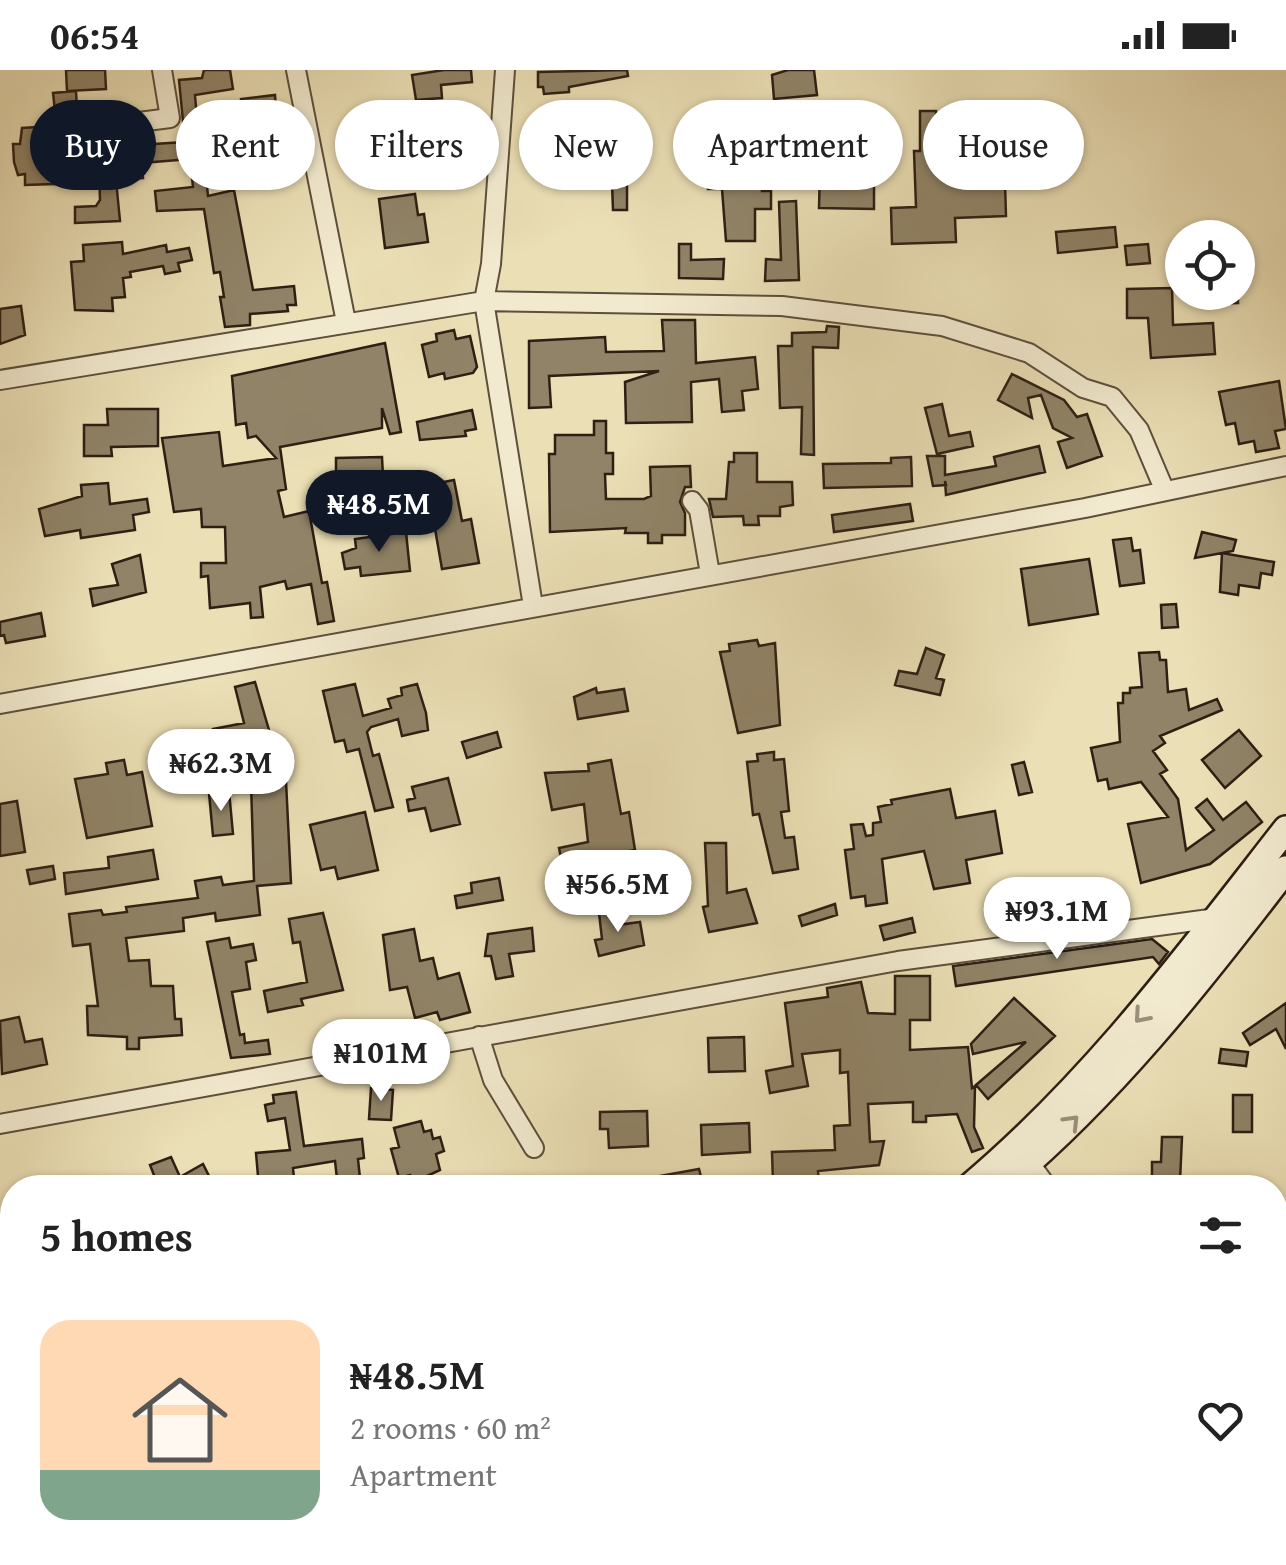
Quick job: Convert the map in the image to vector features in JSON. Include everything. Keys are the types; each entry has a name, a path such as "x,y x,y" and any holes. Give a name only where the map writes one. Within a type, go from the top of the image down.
{"main road":[{"path":"983,1175 1049,1117 1097,1066 1286,829"},
{"path":"1014,1175 1166,1022 1286,869"}],"street":[{"path":"156,120 170,118 162,70"},
{"path":"296,70 346,322"},
{"path":"505,70 491,264 484,301 533,606"},
{"path":"0,380 484,301 782,306 942,326 1029,352 1084,388 1112,397 1139,430 1164,489"},
{"path":"0,704 1085,508 1286,466"},
{"path":"692,502 699,510 710,574"},
{"path":"0,1124 898,961 1216,918"},
{"path":"479,1036 493,1080 534,1148"},
{"path":"1029,1162 1038,1175"}],"building":[{"path":"66,70 105,70 106,89 67,91"},
{"path":"204,70 230,70 233,89 181,100 179,80 202,78"},
{"path":"471,70 472,82 441,85 442,98 416,100 412,75"},
{"path":"627,70 628,76 569,87 569,92 544,94 543,87 538,87 538,72"},
{"path":"788,70 814,70 817,95 774,99 772,75"},
{"path":"76,91 76,100 54,100 53,93"},
{"path":"275,95 275,100 241,100"},
{"path":"923,111 923,190 1005,190 1006,216 955,218 956,242 892,244 891,208 916,207 914,151 920,151"},
{"path":"30,127 30,185 25,185 25,174 18,175 14,162 13,144 20,144 22,128"},
{"path":"176,143 176,160 156,162 156,144"},
{"path":"100,190 117,190 120,221 75,223 75,207 96,206"},
{"path":"207,190 208,196 234,190 253,290 294,286 296,305 287,305 288,311 250,314 250,325 225,327 220,272 214,273 204,209 157,211 155,191"},
{"path":"612,190 627,190 627,210 613,210"},
{"path":"722,190 771,191 771,209 755,209 755,241 726,241"},
{"path":"819,190 874,190 874,209 819,208"},
{"path":"415,194 418,215 424,214 428,242 385,248 379,199"},
{"path":"796,201 799,280 765,281 766,259 781,260 779,202"},
{"path":"1115,227 1117,247 1058,253 1056,232"},
{"path":"122,242 123,254 166,245 167,252 189,248 192,260 178,263 180,271 165,274 163,266 130,272 131,277 123,278 125,297 112,298 113,311 75,310 71,262 84,261 83,245"},
{"path":"679,244 691,244 691,260 724,259 723,279 679,278"},
{"path":"1148,244 1150,263 1127,265 1125,246"},
{"path":"1165,288 1165,310 1173,310 1173,325 1213,323 1215,354 1151,358 1148,318 1127,318 1127,289"},
{"path":"21,306 25,335 0,344 0,309"},
{"path":"662,320 695,320 696,363 755,357 758,389 742,391 744,410 722,412 719,379 691,382 692,422 626,423 625,382 659,371 549,376 551,407 529,408 529,341 605,337 606,352 664,351"},
{"path":"827,326 839,327 838,348 813,347 814,455 801,454 802,407 780,408 778,346 792,346 792,333 826,332"},
{"path":"454,330 456,339 470,336 477,367 473,373 445,379 444,373 429,377 422,345 437,341 436,334"},
{"path":"385,343 401,432 390,434 382,408 382,428 280,447 286,489 278,491 284,517 309,511 322,583 327,582 334,621 318,624 311,584 287,589 285,581 260,587 263,617 251,618 250,603 210,608 208,576 201,577 201,563 226,563 225,527 202,527 201,509 174,512 162,438 219,432 223,466 276,458 256,436 248,438 246,423 236,425 232,376"},
{"path":"1012,374 1064,400 1077,417 1087,414 1102,456 1067,468 1058,442 1072,438 1053,428 1041,395 1028,398 1032,418 998,400"},
{"path":"1279,381 1286,429 1275,431 1279,448 1256,452 1254,441 1239,444 1235,423 1226,425 1219,392"},
{"path":"942,404 949,436 970,432 973,446 937,454 925,408"},
{"path":"107,409 158,409 158,446 111,447 112,456 84,456 84,425 108,425"},
{"path":"472,410 476,429 465,431 466,436 420,440 417,422"},
{"path":"594,421 606,421 606,453 613,453 613,474 605,474 606,499 644,499 651,496 650,467 690,466 691,487 685,487 680,502 685,513 685,535 662,535 662,543 648,543 648,533 625,533 626,528 550,532 549,454 555,454 555,435 594,435"},
{"path":"1039,446 1045,472 946,495 945,485 933,486 927,456 945,456 945,475 996,466 994,457"},
{"path":"734,453 757,453 757,482 792,482 793,505 780,507 780,516 758,516 759,525 744,525 743,516 713,517 709,499 726,499 729,462 734,462"},
{"path":"382,457 383,476 336,477 336,458"},
{"path":"911,457 912,486 824,488 823,464 891,463 891,458"},
{"path":"454,480 462,521 471,519 479,563 442,569 434,523 399,529 392,492"},
{"path":"108,483 110,504 147,499 149,512 133,515 135,530 81,538 80,530 45,536 39,509 82,496 81,485"},
{"path":"910,504 913,521 834,532 832,515"},
{"path":"406,532 410,571 361,576 360,567 345,569 342,553 356,548 355,539"},
{"path":"1202,532 1236,540 1233,551 1195,558"},
{"path":"1131,538 1133,551 1140,550 1144,583 1120,586 1113,540"},
{"path":"1222,553 1274,562 1272,575 1261,573 1259,588 1239,585 1238,595 1220,592"},
{"path":"140,555 146,592 93,606 90,589 118,585 112,564"},
{"path":"1089,559 1098,614 1029,625 1021,569"},
{"path":"1176,604 1178,627 1162,628 1161,605"},
{"path":"41,613 45,636 6,643 4,635 0,636 0,622"},
{"path":"757,640 759,646 775,643 780,725 738,733 720,652 730,651 729,644"},
{"path":"926,648 944,655 936,678 944,680 940,695 895,685 899,671 917,674"},
{"path":"1159,652 1160,660 1166,660 1168,692 1186,689 1189,710 1217,699 1222,710 1160,736 1165,743 1153,751 1167,770 1160,774 1178,799 1186,850 1214,830 1196,808 1207,799 1223,820 1246,802 1262,822 1210,864 1141,883 1128,824 1168,817 1141,782 1109,789 1107,779 1098,781 1091,748 1120,742 1118,703 1123,703 1123,693 1130,693 1130,688 1142,687 1139,653"},
{"path":"255,682 276,754 248,759 249,766 227,771 224,757 192,764 188,745 215,740 213,729 244,723 235,687"},
{"path":"355,684 363,716 391,708 388,699 402,695 401,688 417,684 426,713 428,730 402,736 398,719 371,727 367,732 373,756 379,754 393,807 375,811 359,749 347,752 344,740 335,742 323,691"},
{"path":"596,688 597,693 624,689 628,711 578,719 574,697"},
{"path":"1239,730 1261,756 1225,788 1202,760"},
{"path":"497,732 501,747 467,758 462,742"},
{"path":"774,752 774,760 784,759 789,811 781,812 785,838 794,837 798,869 773,873 759,814 753,815 747,762 758,761 757,754"},
{"path":"124,760 127,775 142,772 152,826 87,838 75,779 108,774 106,763"},
{"path":"611,760 621,814 629,812 635,850 562,863 559,848 588,842 584,804 552,810 545,773 589,771 588,764"},
{"path":"1024,762 1032,792 1019,795 1012,765"},
{"path":"448,778 460,824 431,831 425,808 409,811 407,800 415,798 412,787"},
{"path":"286,781 291,883 257,886 260,915 216,921 215,913 183,918 184,931 126,938 129,961 149,960 151,986 173,986 175,1019 181,1019 182,1035 139,1038 139,1049 127,1049 127,1037 88,1035 87,1006 98,1006 90,944 73,946 69,914 101,910 103,915 127,912 126,907 198,898 195,881 221,877 223,885 254,881 251,783"},
{"path":"950,789 956,818 995,811 1002,853 966,860 970,883 934,889 924,851 882,859 887,903 866,906 865,896 851,898 845,850 854,849 851,825 863,824 866,836 873,835 873,823 881,822 878,807 892,804 891,800"},
{"path":"229,791 233,834 213,836 209,793"},
{"path":"17,801 25,852 0,856 0,804"},
{"path":"365,812 378,870 338,879 335,867 321,870 310,825"},
{"path":"705,843 726,843 727,893 746,889 757,923 709,932 703,907 708,906"},
{"path":"153,850 158,879 66,894 64,873 109,868 108,857"},
{"path":"53,866 55,879 30,884 27,870"},
{"path":"499,878 503,900 457,908 455,896 472,893 471,883"},
{"path":"835,904 837,915 802,926 799,916"},
{"path":"615,911 617,925 640,922 644,945 599,956 595,940 602,939 599,913"},
{"path":"323,913 343,990 301,999 303,1005 268,1012 264,991 307,982 300,942 293,943 289,919"},
{"path":"912,918 915,932 884,940 880,926"},
{"path":"532,928 534,951 509,954 513,976 496,979 491,956 485,956 488,934"},
{"path":"414,929 420,961 433,958 438,979 459,973 470,1012 440,1020 437,1012 415,1018 407,987 390,990 383,935"},
{"path":"229,938 231,948 253,944 256,960 246,962 250,989 232,992 240,1035 244,1034 245,1043 268,1040 270,1054 231,1058 207,942"},
{"path":"1152,939 1168,952 1159,964 1153,957 956,986 953,966"},
{"path":"895,976 930,976 930,1020 910,1020 910,1050 968,1047 972,1088 975,1086 974,1127 983,1148 972,1152 957,1114 926,1116 926,1122 913,1122 913,1102 868,1104 870,1142 884,1141 879,1165 818,1171 818,1175 773,1175 772,1152 835,1150 834,1126 850,1125 848,1072 840,1073 840,1050 802,1054 808,1086 770,1093 766,1071 793,1066 785,1003 828,997 827,988 861,982 868,1013 895,1014"},
{"path":"1014,998 1055,1036 988,1099 976,1085 1026,1042 973,1054 971,1044"},
{"path":"1286,1003 1286,1049 1276,1029 1250,1045 1243,1033"},
{"path":"19,1017 25,1042 42,1039 47,1064 2,1074 0,1021"},
{"path":"744,1037 745,1071 709,1072 708,1038"},
{"path":"1221,1049 1248,1052 1246,1066 1219,1063"},
{"path":"371,1088 393,1090 391,1120 369,1119"},
{"path":"296,1092 304,1146 362,1139 364,1158 358,1159 360,1175 337,1175 335,1161 293,1168 294,1175 258,1175 256,1153 290,1150 285,1118 268,1121 265,1105 274,1103 273,1095"},
{"path":"1233,1095 1252,1095 1252,1132 1233,1132"},
{"path":"647,1111 648,1146 609,1148 608,1129 600,1129 600,1112"},
{"path":"421,1121 424,1132 431,1130 433,1139 440,1137 444,1151 436,1154 440,1170 429,1175 398,1175 391,1149 399,1147 394,1128"},
{"path":"749,1123 750,1152 702,1155 701,1125"},
{"path":"1162,1137 1182,1137 1180,1175 1152,1175 1152,1162 1161,1162"},
{"path":"171,1157 179,1175 154,1175 150,1165"},
{"path":"203,1164 208,1175 184,1175"},
{"path":"699,1169 701,1175 666,1175"}]}
